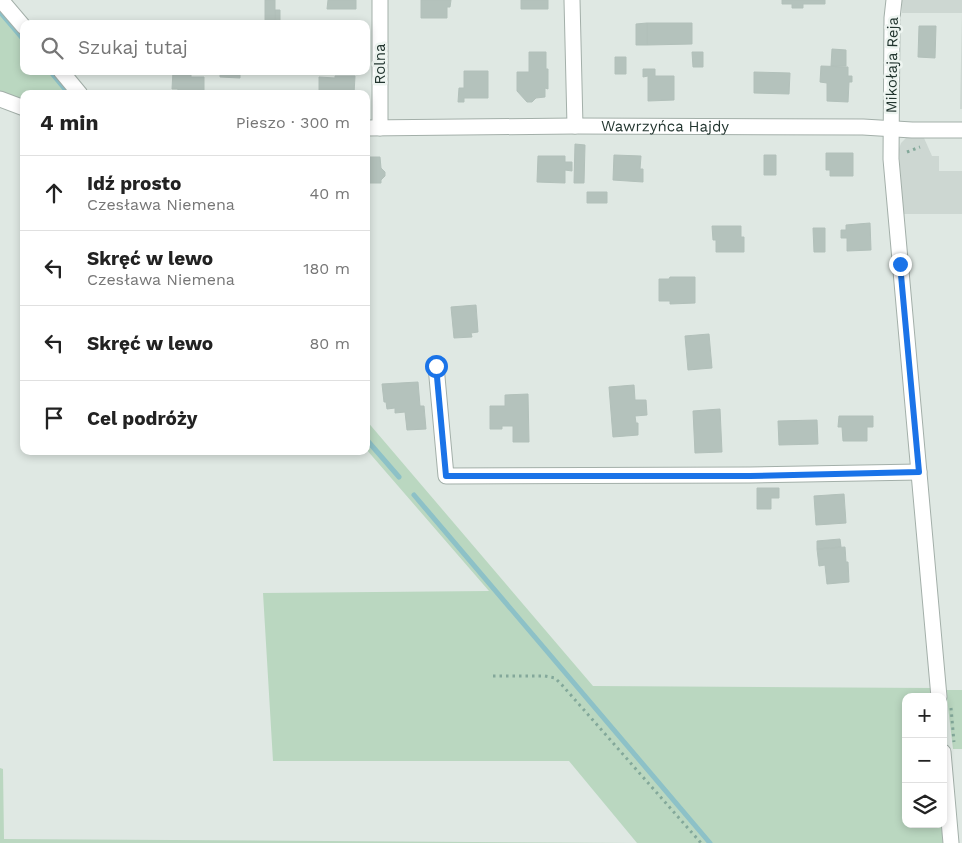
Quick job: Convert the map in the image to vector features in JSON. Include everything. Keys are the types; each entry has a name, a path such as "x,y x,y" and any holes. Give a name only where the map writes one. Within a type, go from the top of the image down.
{"street":[{"path":"1,0 20,22"},
{"name":"Rolna","path":"373,128 380,0"},
{"path":"572,0 575,126"},
{"name":"Mikołaja Reja","path":"894,0 892,18 891,159 939,693"},
{"path":"64,75 77,90"},
{"path":"0,99 20,106"},
{"name":"Wawrzyńca Hajdy","path":"373,128 575,126 853,127 891,130 962,130"},
{"path":"436,366 446,476 750,476 919,472"},
{"path":"946,783 951,843"}],"path":[{"path":"493,676 546,676 555,678 701,843"}],"shaded area":[{"path":"902,0 962,0 962,13 902,13"},
{"path":"962,13 962,109 960,109"},
{"path":"906,138 924,138 932,156 939,156 939,171 962,171 962,214 903,214 899,149 901,143"}],"green space":[{"path":"0,10 20,33 20,75 54,75 67,90 20,90 20,98 0,91"},
{"path":"370,425 593,686 931,688 931,693 902,693 902,828 941,828 943,843 637,843 569,761 273,761 263,593 489,591 370,454"},
{"path":"946,690 962,690 962,749 953,749"},
{"path":"0,768 3,769 4,839 637,843 0,843"}],"building":[{"path":"265,0 275,0 275,20 265,20"},
{"path":"328,0 356,0 356,9 327,9"},
{"path":"421,0 451,0 450,7 447,7 447,18 421,18"},
{"path":"521,0 548,0 548,9 521,9"},
{"path":"782,0 825,0 825,4 803,4 803,8 792,8 792,4 782,4"},
{"path":"275,10 280,10 280,20 275,20"},
{"path":"647,23 647,45 636,45 636,24"},
{"path":"647,23 692,23 692,44 647,45"},
{"path":"919,26 936,26 935,58 918,57"},
{"path":"832,49 846,50 846,66 831,66"},
{"path":"529,52 546,52 546,69 548,69 548,89 545,88 545,97 536,98 532,102 527,102 517,91 517,72 529,72"},
{"path":"692,52 703,52 703,67 693,67"},
{"path":"615,57 626,57 626,74 615,74"},
{"path":"821,66 848,67 848,76 852,76 852,82 849,82 848,102 827,101 827,83 820,82"},
{"path":"643,69 655,69 655,76 674,76 674,100 648,101 648,76 643,77"},
{"path":"464,71 488,71 488,98 464,98 464,102 458,102 459,88 464,88"},
{"path":"754,72 790,73 789,94 754,93"},
{"path":"173,75 204,77 204,90 172,89"},
{"path":"220,75 240,75 240,78 220,77"},
{"path":"335,76 355,76 354,90 319,90 319,77 335,78"},
{"path":"575,144 585,145 584,183 574,183"},
{"path":"826,153 853,153 853,176 830,176 830,170 826,170"},
{"path":"614,155 641,156 640,169 643,169 643,182 613,180"},
{"path":"764,155 776,155 776,175 764,175"},
{"path":"538,156 565,156 565,162 572,162 572,171 565,170 565,183 537,182"},
{"path":"370,157 380,157 381,168 385,172 381,183 370,183"},
{"path":"587,192 607,192 607,203 587,203"},
{"path":"870,223 871,250 847,251 847,238 841,238 841,230 846,230 846,225"},
{"path":"712,226 741,226 741,237 744,237 744,252 716,252 716,240 713,240"},
{"path":"813,228 825,228 825,252 814,252"},
{"path":"670,277 695,277 695,303 670,304 670,301 659,301 659,279 669,279"},
{"path":"476,305 478,332 471,333 472,337 454,338 451,307"},
{"path":"709,334 712,368 688,370 685,336"},
{"path":"418,382 420,406 424,406 426,429 407,430 405,412 395,413 395,408 387,409 386,402 384,402 382,384"},
{"path":"634,385 635,400 646,400 647,415 635,416 636,423 638,423 638,435 613,437 609,387"},
{"path":"528,394 529,442 513,442 513,426 502,426 502,429 490,429 490,406 505,406 505,395"},
{"path":"720,409 722,452 695,453 693,411"},
{"path":"839,416 873,416 873,427 867,427 867,441 843,441 842,427 838,427"},
{"path":"817,420 818,444 779,445 778,421"},
{"path":"757,488 779,488 779,498 771,498 771,509 757,509"},
{"path":"844,494 846,523 816,525 814,496"},
{"path":"840,539 841,547 817,549 817,541"},
{"path":"845,547 849,582 827,584 825,565 819,566 817,549"}],"waterway":[{"path":"0,12 20,35"},
{"path":"53,75 66,90"},
{"path":"370,444 399,477"},
{"path":"414,495 710,843"}],"route":[{"path":"436,366 446,476 750,476 919,472 900,264"}]}
